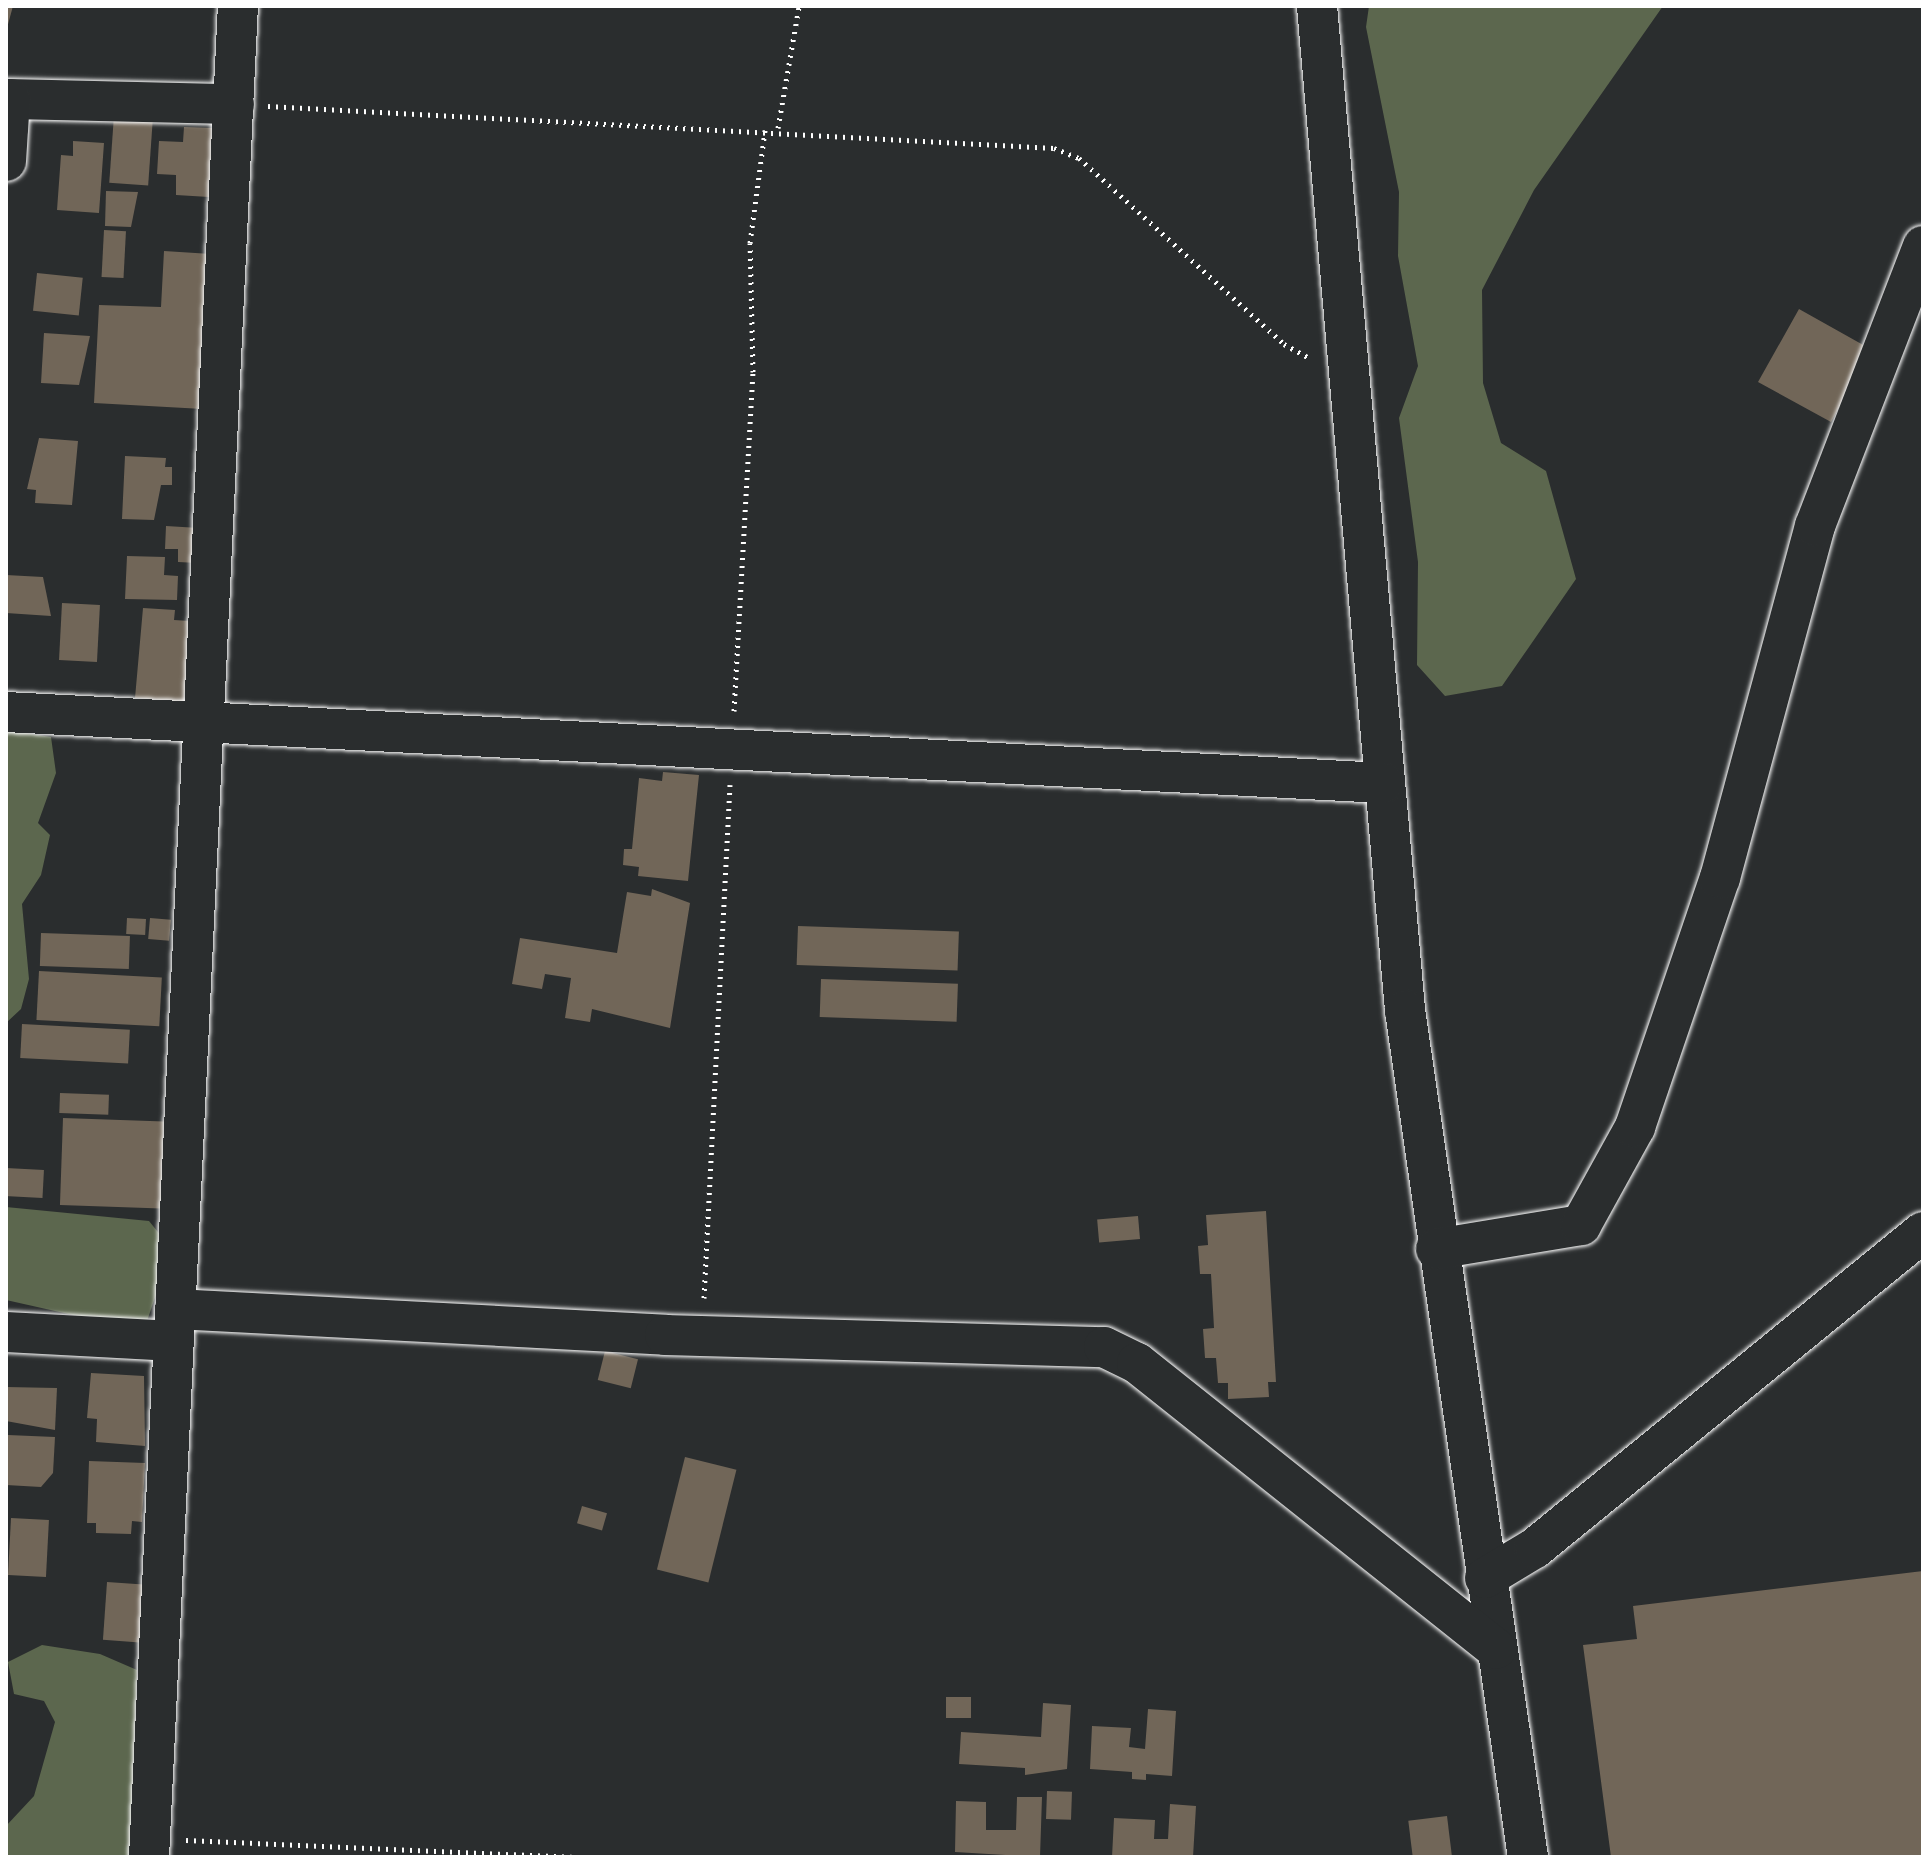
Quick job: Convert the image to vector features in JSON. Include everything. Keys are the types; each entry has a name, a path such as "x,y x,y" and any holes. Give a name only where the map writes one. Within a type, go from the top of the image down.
{"street":[{"path":"150,1848 238,6"},
{"path":"1317,6 1383,783 1436,1249 1528,1857"},
{"path":"6,161 8,99 234,104"},
{"path":"1436,1249 1581,1225 1635,1127 1720,878 1815,526 1923,246"},
{"path":"6,712 1383,783"},
{"path":"1485,1578 1535,1548 1923,1232"},
{"path":"6,1332 174,1325 1104,1347 1137,1363 1496,1649"}],"path":[{"path":"778,128 799,6"},
{"path":"234,104 765,130 778,128 1054,148 1079,158 1284,344 1329,369 1349,370"},
{"path":"702,1336 753,372 750,243 765,130"},
{"path":"150,1848 572,1857"}],"green space":[{"path":"1369,6 1663,6 1534,190 1482,290 1483,383 1501,443 1546,471 1576,579 1502,686 1445,696 1417,665 1418,562 1399,418 1418,366 1398,256 1399,192 1366,27"},
{"path":"6,730 51,737 56,773 38,823 50,835 41,875 22,904 29,979 21,1009 6,1023"},
{"path":"6,1207 149,1221 162,1237 161,1280 147,1321 104,1322 6,1300"},
{"path":"42,1645 100,1654 137,1670 130,1857 6,1857 6,1826 34,1796 55,1722 44,1701 14,1694 8,1662"}],"building":[{"path":"6,6 13,6 7,28 6,28"},
{"path":"114,115 153,118 148,186 109,183"},
{"path":"184,127 212,128 209,197 176,195 176,175 157,174 159,141 183,142"},
{"path":"73,141 104,143 99,213 57,210 61,155 73,156"},
{"path":"106,191 138,192 131,227 105,226"},
{"path":"104,230 126,231 124,278 102,277"},
{"path":"164,251 211,254 203,409 94,403 99,305 161,307"},
{"path":"37,273 83,278 79,316 33,311"},
{"path":"1799,309 1865,346 1859,356 1865,359 1831,422 1758,382"},
{"path":"44,333 90,336 79,385 41,383"},
{"path":"39,438 78,441 72,505 35,503 36,490 27,489"},
{"path":"125,456 166,458 165,467 172,467 172,485 161,485 154,520 122,519"},
{"path":"166,526 199,528 198,563 178,562 178,549 165,549"},
{"path":"127,556 165,557 164,575 178,576 177,600 125,599"},
{"path":"6,575 43,577 51,616 6,613"},
{"path":"62,603 100,605 97,662 59,660"},
{"path":"143,608 175,610 174,620 190,621 184,702 135,698"},
{"path":"663,772 699,775 688,881 638,876 639,867 623,865 624,849 632,849 639,778 662,781"},
{"path":"652,889 690,903 670,1028 592,1009 590,1022 565,1018 571,978 545,974 542,989 512,984 520,938 617,953 627,892 651,896"},
{"path":"127,918 146,919 145,935 126,934"},
{"path":"150,918 171,920 169,941 148,939"},
{"path":"798,926 959,932 958,971 797,965"},
{"path":"41,933 130,936 129,969 40,966"},
{"path":"39,971 162,977 159,1026 36,1020"},
{"path":"821,979 958,984 957,1022 820,1017"},
{"path":"22,1024 130,1030 128,1064 20,1058"},
{"path":"60,1093 109,1095 108,1115 59,1113"},
{"path":"63,1118 164,1122 161,1208 60,1205"},
{"path":"6,1168 44,1170 42,1198 6,1196"},
{"path":"1266,1211 1276,1382 1268,1382 1269,1397 1228,1399 1228,1383 1218,1383 1216,1358 1205,1358 1203,1329 1214,1328 1211,1274 1200,1274 1198,1246 1208,1245 1206,1215"},
{"path":"1138,1216 1140,1239 1099,1242 1097,1220"},
{"path":"605,1351 638,1359 631,1388 598,1380"},
{"path":"91,1373 144,1376 145,1446 96,1442 97,1419 87,1418"},
{"path":"6,1387 57,1388 55,1430 6,1421"},
{"path":"8,1435 55,1437 53,1473 41,1487 6,1485"},
{"path":"685,1457 736,1470 708,1582 657,1570"},
{"path":"89,1461 145,1463 142,1522 132,1521 131,1534 96,1533 96,1523 87,1523"},
{"path":"582,1506 607,1513 602,1530 577,1523"},
{"path":"11,1518 49,1520 46,1577 8,1575"},
{"path":"1923,1571 1923,1857 1611,1857 1583,1645 1637,1639 1633,1606"},
{"path":"107,1582 147,1585 143,1643 103,1640"},
{"path":"946,1697 971,1697 971,1718 946,1718"},
{"path":"1043,1703 1071,1705 1067,1769 1025,1775 1025,1768 959,1764 961,1732 1041,1737"},
{"path":"1148,1709 1176,1711 1172,1776 1146,1774 1146,1780 1132,1779 1132,1772 1090,1769 1092,1726 1131,1728 1129,1747 1145,1749"},
{"path":"1047,1791 1072,1792 1071,1820 1046,1819"},
{"path":"1017,1797 1042,1797 1040,1857 955,1852 956,1801 986,1802 986,1830 1016,1830"},
{"path":"1170,1804 1196,1806 1193,1857 1112,1857 1114,1818 1155,1820 1154,1839 1168,1839"},
{"path":"1447,1816 1452,1857 1413,1857 1408,1821"}]}
